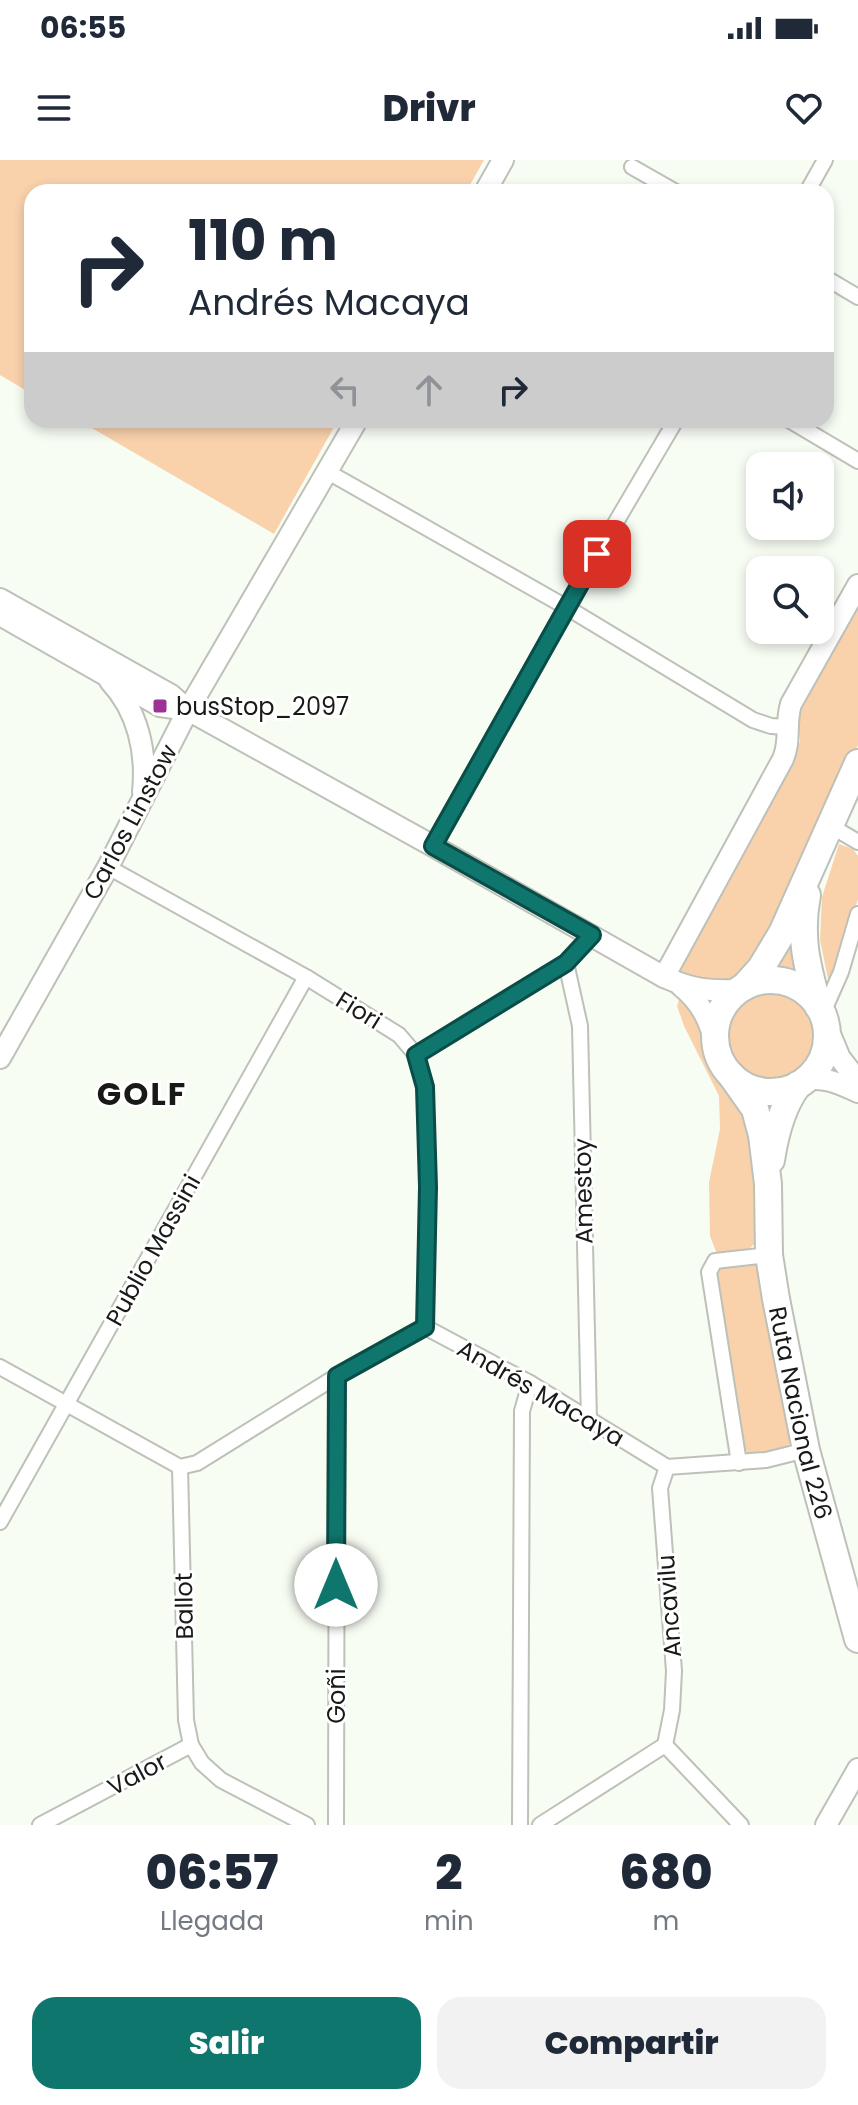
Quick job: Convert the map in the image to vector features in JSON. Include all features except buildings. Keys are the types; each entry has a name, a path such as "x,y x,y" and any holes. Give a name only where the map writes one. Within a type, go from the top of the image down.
{"highway":[{"name":"Ruta Nacional 226","path":"858,763 775,946 755,976 726,1002 715,1031 716,1047 722,1062 755,1109 762,1135 768,1184 769,1255 776,1299 806,1450 858,1639"},
{"name":"Ruta Nacional 226","path":"768,1184 773,1143 788,1100 816,1069 827,1038 806,965 803,937 804,911 813,864"},
{"path":"741,988 757,981 785,982 799,987 810,996 822,1015"},
{"path":"731,1075 742,1084 770,1092 785,1090 802,1082"}],"main road":[{"path":"490,184 503,160"},
{"name":"Carlos Linstow","path":"0,1058 108,867 188,710 353,428"},
{"path":"670,979 783,759 788,744 791,704 858,585"},
{"path":"0,599 171,695 188,710 670,979 694,997 705,1012 716,1047"},
{"path":"0,615 160,706 188,710"},
{"path":"98,670 120,694 137,726 144,756 142,801"},
{"path":"670,979 702,990 741,988"},
{"path":"822,1015 840,1058 858,1081"},
{"path":"802,1082 813,1078 830,1080 858,1092"},
{"path":"826,1825 858,1769"}],"street":[{"path":"812,184 825,160"},
{"path":"632,167 662,184"},
{"path":"834,283 858,297"},
{"path":"433,846 566,607 671,428"},
{"path":"802,428 858,461"},
{"path":"328,472 566,607 753,720 787,727"},
{"path":"829,825 858,842"},
{"name":"Fiori","path":"108,867 306,977 399,1035 416,1055"},
{"path":"822,1015 841,972 858,914"},
{"path":"0,1367 180,1467 197,1463 337,1376 425,1327 426,1101 416,1055 566,963 592,935"},
{"name":"Amestoy","path":"566,963 580,1026 589,1420"},
{"name":"Publio Massini","path":"0,1522 306,977"},
{"path":"739,1463 709,1272 715,1261 769,1255"},
{"name":"Andrés Macaya","path":"425,1327 530,1383 667,1467"},
{"name":"Goñi","path":"336,1825 337,1376"},
{"path":"520,1825 522,1411 530,1383"},
{"path":"667,1467 775,1459 806,1450"},
{"name":"Ballot","path":"180,1467 186,1720 191,1745"},
{"name":"Ancavilu","path":"665,1745 672,1710 674,1671 660,1488 667,1467"},
{"name":"Valor","path":"40,1825 191,1745 202,1763 221,1780 307,1825"},
{"path":"540,1825 665,1745 741,1825"}],"shaded area":[{"path":"0,160 484,160 470,184 24,184 24,389 0,375"},
{"path":"92,428 334,428 274,534"},
{"path":"858,602 858,745 805,847 801,874 747,970 726,984 682,976 679,965 682,954 800,742 798,708"},
{"path":"839,844 853,849 858,856 858,899 829,984 820,940 822,897"},
{"path":"800,903 798,977 768,972"},
{"path":"771,987 789,991 805,1001 815,1017 819,1035 815,1053 805,1069 789,1079 771,1083 753,1079 737,1069 727,1053 723,1035 727,1017 737,1001 753,991"},
{"path":"680,996 690,1003 713,1061 741,1107 755,1159 756,1241 749,1249 739,1252 717,1254 710,1236 709,1182 720,1129 719,1096 684,1026 677,1006"},
{"path":"754,1263 761,1267 796,1436 784,1450 751,1456 744,1449 714,1277 719,1268"}],"place":[{"name":"busStop_2097","path":"160,706"}],"district":[{"name":"GOLF","path":"142,1093"}],"route":[{"path":"336,1585 337,1376 425,1327 428,1187 425,1087 416,1055 566,963 592,935 433,846 597,554"}]}
